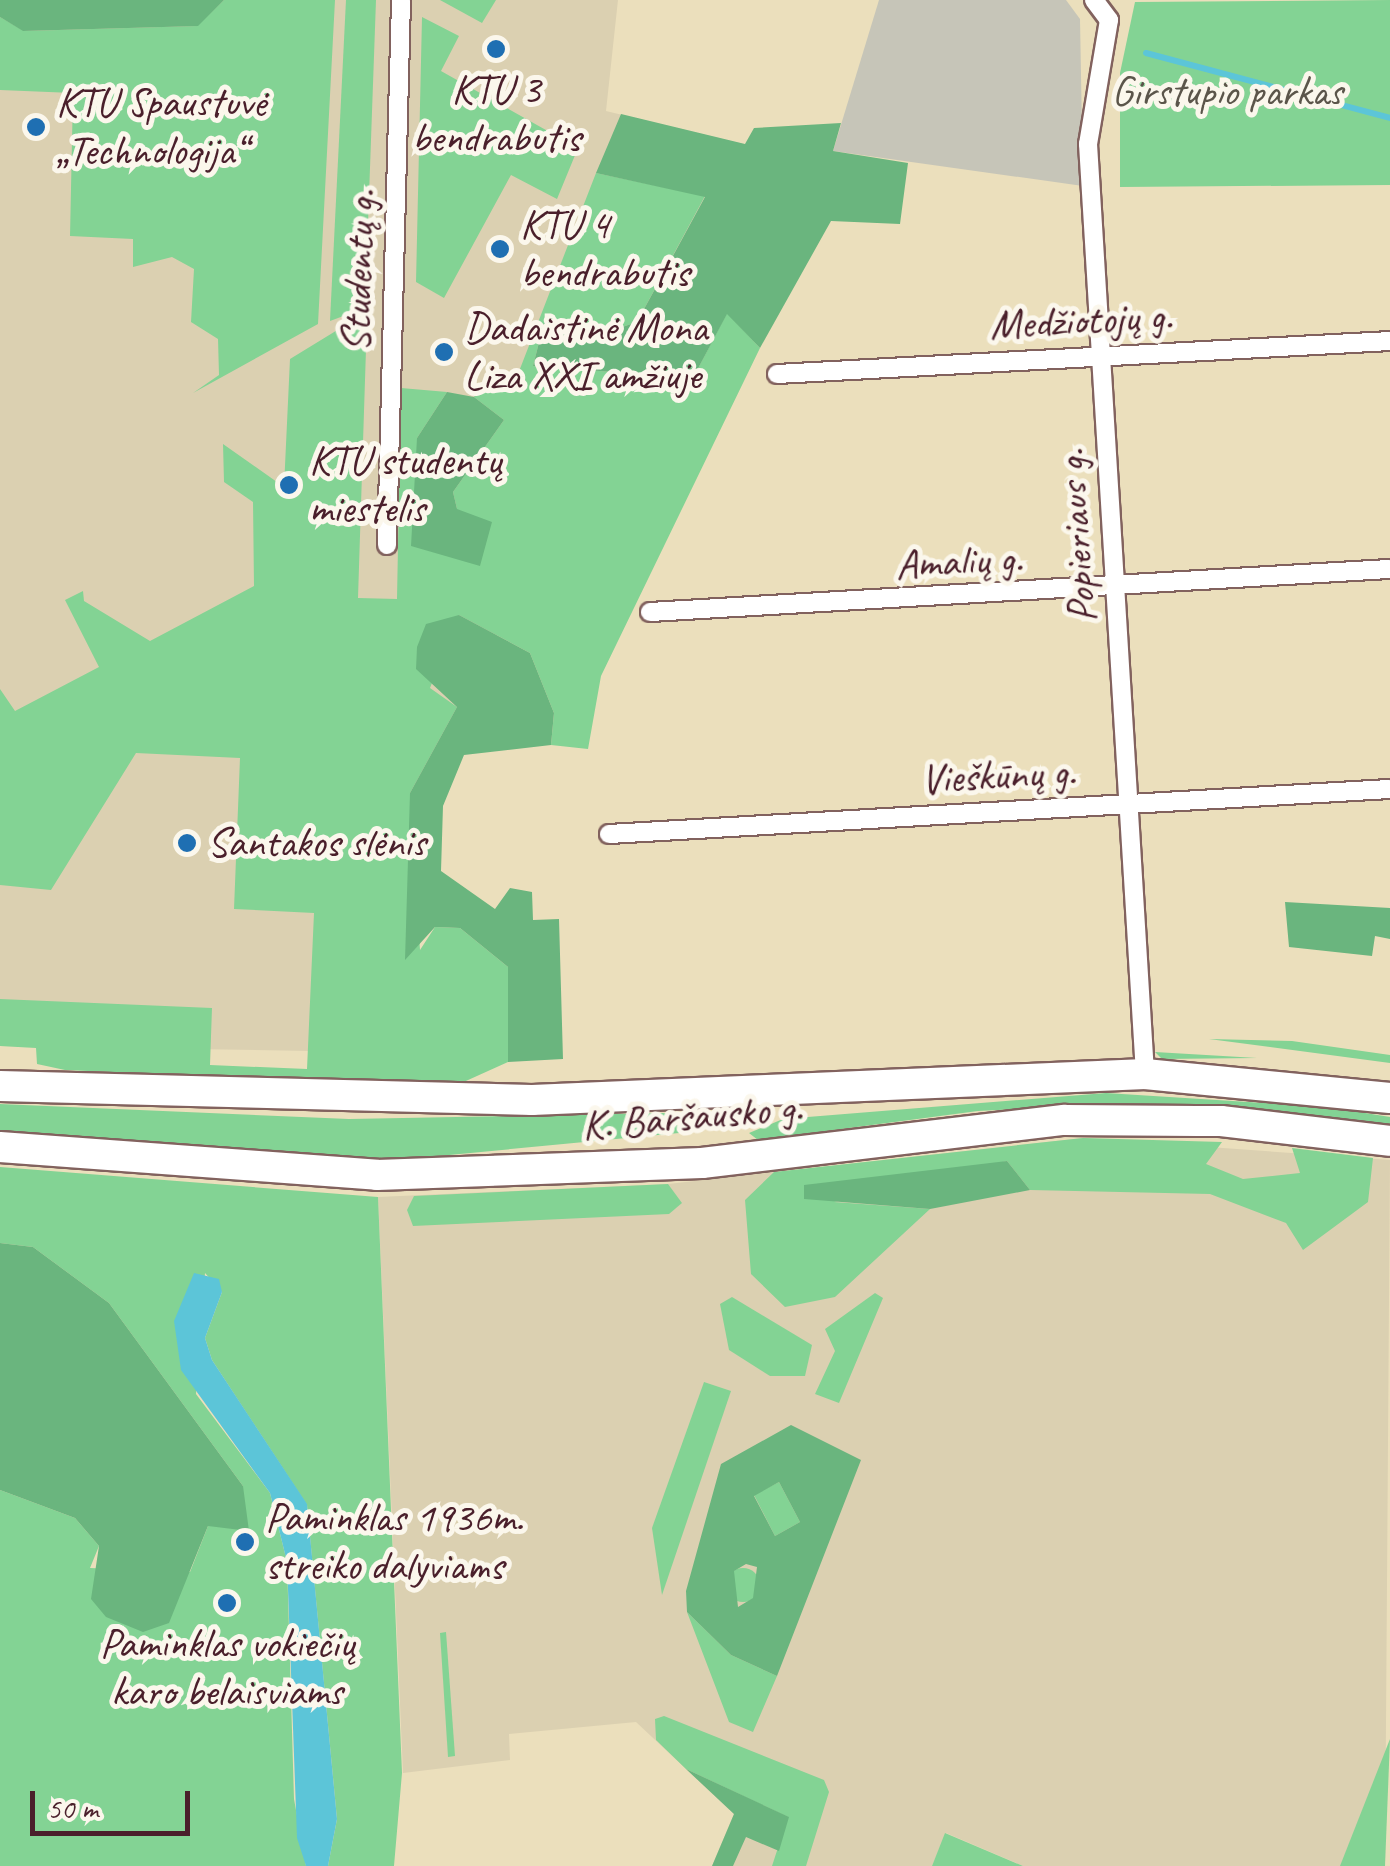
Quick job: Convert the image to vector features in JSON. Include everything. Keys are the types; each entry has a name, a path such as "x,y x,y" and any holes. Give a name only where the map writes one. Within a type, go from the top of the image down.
{"main road":[{"name":"K. Baršausko g.","path":"0,1086 532,1100 1145,1074 1390,1098"},
{"name":"K. Baršausko g.","path":"0,1147 377,1175 702,1164 1065,1120 1221,1120 1390,1141"}],"street":[{"name":"Studentų g.","path":"388,545 402,0"},
{"name":"Popieriaus g.","path":"1094,0 1109,20 1088,144 1145,1074"},
{"name":"Medžiotojų g.","path":"777,374 1390,341"},
{"name":"Amalių g.","path":"650,612 1117,590 1390,569"},
{"name":"Vieškūnų g.","path":"609,834 1390,789"}],"shaded area":[{"name":"KTU studentų miestelis","path":"0,0 618,0 606,111 764,149 496,635 312,1051 0,1046"},
{"path":"879,0 1066,0 1080,19 1083,186 833,151"},
{"path":"1083,1138 1390,1160 1385,1866 1023,1866 946,1833 932,1866 712,1866 734,1814 636,1722 509,1734 510,1760 403,1773 378,1197 668,1184"}],"green space":[{"path":"0,0 224,0 198,26 23,31 0,17"},
{"path":"224,0 335,0 318,324 193,393 219,375 218,339 191,322 194,269 172,257 133,267 133,239 70,236 73,93 0,90 0,17 24,31 197,26"},
{"path":"346,0 376,0 365,308 330,321"},
{"path":"440,0 496,0 482,23"},
{"name":"Girstupio parkas","path":"1390,0 1390,185 1120,187 1120,73 1135,2"},
{"path":"422,17 459,36 441,71 578,148 557,199 511,175 444,298 416,282"},
{"path":"621,114 745,144 754,128 841,123 833,151 908,163 900,224 831,221 760,348 727,314 693,378 533,366 546,315 590,338 637,322 705,197 596,173"},
{"path":"596,173 705,196 637,322 590,338 546,315 533,366 693,378 727,313 760,348 601,676 588,749 551,745 554,713 530,653 459,615 430,688 457,707 410,793 420,950 435,927 460,928 508,967 508,1062 457,1085 360,1083 65,1070 37,1064 36,1048 0,1046 0,999 212,1008 210,1065 307,1069 314,913 234,909 240,758 136,753 51,890 0,885 0,689 15,711 99,667 65,600 83,591 84,601 150,641 254,586 253,502 224,482 223,444 284,487 290,359 357,318 367,318 358,598 397,599 401,388 447,392 417,438 457,509 453,492 504,420 474,397 482,383 511,392"},
{"path":"447,392 474,397 504,420 453,492 457,509 492,522 480,566 411,546 417,438"},
{"path":"459,615 530,653 554,713 551,745 464,755 443,806 441,871 495,909 510,888 532,892 533,920 559,919 563,1059 508,1062 508,967 460,928 435,927 405,960 410,793 457,707 416,669 417,647 426,624"},
{"path":"1285,902 1390,908 1390,939 1375,936 1372,956 1289,947"},
{"path":"1209,1039 1292,1041 1390,1055 1390,1063"},
{"path":"1155,1052 1257,1058 1162,1059"},
{"path":"1106,1093 1328,1107 1390,1117 1390,1126 1120,1104 978,1111 758,1140 749,1133 783,1119"},
{"path":"0,1104 349,1119 663,1113 675,1115 679,1133 407,1159 265,1154 0,1133"},
{"path":"1083,1138 1222,1142 1206,1164 1243,1179 1300,1173 1292,1148 1373,1158 1368,1202 1303,1250 1286,1223 1210,1194 1030,1190 1007,1161 834,1202 930,1209 835,1297 785,1307 751,1274 745,1200 774,1172"},
{"path":"1007,1161 1030,1190 930,1209 804,1199 804,1185"},
{"path":"0,1167 378,1197 402,1773 394,1866 328,1866 337,1819 307,1505 212,1360 205,1338 222,1292 205,1273 196,1394 270,1493 287,1562 294,1799 306,1866 0,1866 0,1490 75,1518 99,1546 90,1568 190,1572 208,1526 243,1486 109,1303 33,1247 0,1243"},
{"path":"668,1184 682,1203 669,1214 413,1226 407,1210 414,1196"},
{"path":"0,1243 33,1247 109,1303 243,1486 249,1531 208,1526 169,1623 143,1632 106,1617 91,1599 99,1546 75,1518 0,1490"},
{"path":"875,1293 883,1298 839,1403 815,1394 835,1351 825,1329"},
{"path":"732,1297 812,1345 805,1376 770,1376 729,1350 720,1304"},
{"path":"704,1382 731,1391 662,1595 652,1528"},
{"path":"791,1425 861,1460 777,1676 731,1655 687,1612 686,1591 721,1464","holes":["779,1482 800,1522 775,1536 754,1496","746,1564 757,1567 753,1598 738,1607 734,1571"]},
{"path":"779,1482 800,1522 775,1536 754,1495"},
{"path":"743,1568 755,1573 760,1585 755,1597 743,1602 731,1597 726,1585 731,1573"},
{"path":"687,1612 731,1655 777,1676 753,1732 729,1722"},
{"path":"446,1632 455,1756 448,1757 440,1633"},
{"path":"664,1716 824,1780 829,1792 806,1866 772,1866 788,1817 686,1769 656,1740 655,1719"},
{"path":"1390,1739 1385,1866 1340,1866"},
{"path":"686,1769 789,1817 779,1851 746,1837 733,1866 712,1866 734,1814"},
{"path":"945,1833 1023,1866 932,1866"}],"water":[{"path":"194,1273 219,1279 222,1292 205,1338 212,1360 307,1504 337,1819 328,1866 306,1866 297,1838 287,1562 270,1493 181,1370 174,1321"}],"waterway":[{"path":"1146,53 1390,118"}],"place":[{"name":"KTU 3 bendrabutis","path":"496,49"},
{"name":"KTU Spaustuvė „Technologija“","path":"36,127"},
{"name":"KTU 4 bendrabutis","path":"500,249"},
{"name":"Dadaistinė Mona Liza XXI amžiuje","path":"444,352"},
{"name":"KTU studentų miestelis","path":"289,485"},
{"name":"Santakos slėnis","path":"187,843"},
{"name":"Paminklas 1936m. streiko dalyviams","path":"245,1542"},
{"name":"Paminklas vokiečių karo belaisviams","path":"227,1603"}]}
